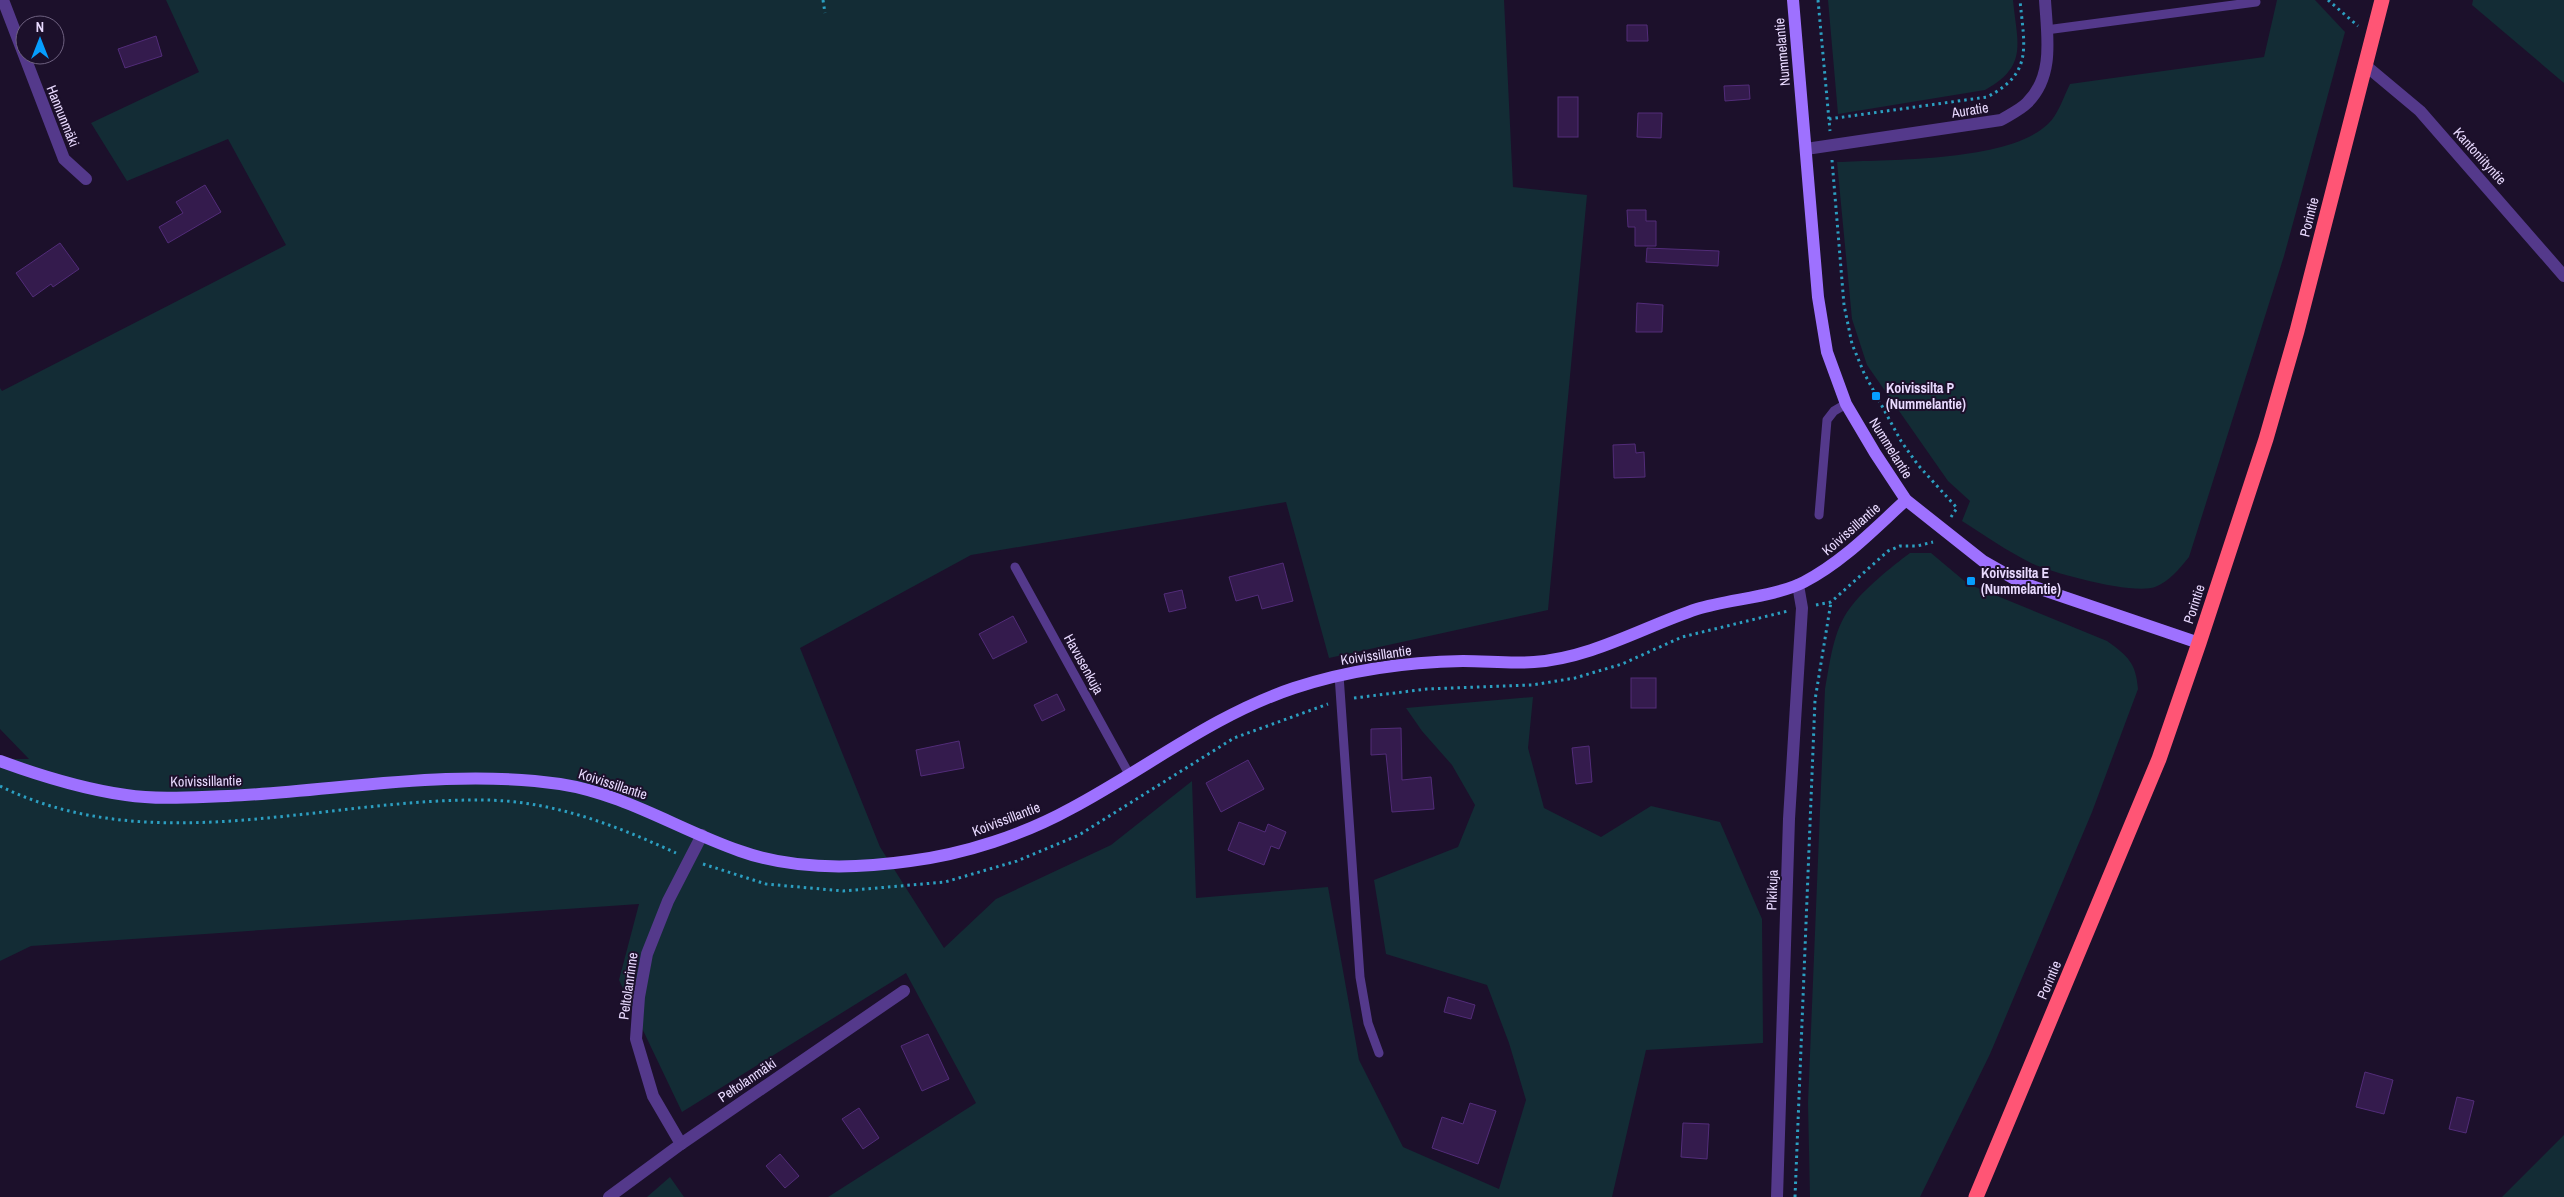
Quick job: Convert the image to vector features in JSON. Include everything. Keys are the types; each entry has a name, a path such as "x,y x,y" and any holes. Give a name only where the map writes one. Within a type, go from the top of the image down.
{"highway":[{"name":"Porintie","path":"1976,1197 2159,759 2266,439 2297,331 2382,0"}],"street":[{"name":"Hannunmäki","path":"2,0 64,159 86,179"},
{"name":"Nummelantie","path":"1793,0 1818,298 1828,352 1846,404 1875,453 1906,500 1983,561 2020,582 2198,643"},
{"name":"Auratie","path":"1806,149 2001,120 2027,104 2042,84 2047,67 2044,0"},
{"name":"Kantoniityntie","path":"2365,65 2420,112 2564,276"},
{"name":"Koivissillantie","path":"0,761 56,781 129,796 197,797 257,795 437,778 512,779 566,785 624,800 743,853 797,864 846,867 912,861 985,846 1069,810 1208,727 1249,706 1292,689 1339,675 1394,666 1458,661 1533,662 1572,657 1699,608 1798,585 1836,564 1906,500"},
{"name":"Pikikuja","path":"1776,1197 1789,819 1802,608 1798,585"},
{"name":"Peltolanrinne","path":"681,1144 653,1096 636,1039 638,997 647,954 668,901 702,835"},
{"name":"Peltolanmäki","path":"609,1197 681,1144 904,991"}],"lane":[{"path":"2046,30 2256,2"},
{"path":"1819,515 1827,420 1834,411 1846,404"},
{"name":"Havusenkuja","path":"1015,568 1129,774"},
{"path":"1339,675 1360,977 1368,1023 1379,1053"}],"path":[{"path":"823,0 825,13"},
{"path":"0,786 61,808 118,819 164,823 213,822 418,803 485,800 540,805 598,819 690,860 766,884 843,891 945,882 1017,860 1079,834 1234,738 1341,700 1427,689 1532,685 1575,678 1622,664 1682,637 1832,602 1888,551 1900,546 1931,544 1943,530 1957,508 1918,465 1901,441 1864,373 1852,344 1844,305 1818,0"},
{"path":"1829,119 1987,97 2006,88 2017,76 2022,61 2024,45 2020,0"},
{"path":"2328,0 2341,13 2373,37"},
{"path":"1795,1197 1815,700 1832,602"}],"shaded area":[{"path":"166,0 1504,0 1513,187 1587,195 1548,610 1329,658 1286,502 971,555 800,648 880,847 944,948 996,899 1111,845 1192,781 1196,898 1328,887 1359,1060 1403,1147 1499,1189 1526,1100 1509,1043 1487,985 1386,954 1374,880 1458,847 1475,805 1452,765 1422,731 1406,708 1533,697 1528,748 1544,808 1601,837 1651,806 1720,822 1762,919 1763,1043 1646,1050 1612,1197 828,1197 976,1103 906,973 682,1112 619,980 639,904 31,946 0,961 0,759 29,759 0,729 0,388 2,391 286,245 228,139 127,181 91,123 199,72"},
{"path":"1828,0 2013,0 2018,41 2014,62 1999,81 1985,90 1838,114"},
{"path":"2277,0 2315,0 2345,32 2284,256 2189,557 2165,581 2155,587 2144,589 2093,582 2031,563 1962,521 1970,501 1948,481 1867,365 1852,319 1837,162 1917,159 1978,152 2006,146 2030,136 2048,124 2058,111 2070,84 2264,57"},
{"path":"2473,0 2564,0 2564,83 2472,5"},
{"path":"1910,553 1931,553 1968,584 2107,641 2130,661 2137,680 2138,689 2092,812 1990,1054 1920,1197 1810,1197 1808,1103 1825,689 1833,647 1844,617 1870,586"},
{"path":"2564,1135 2564,1197 2502,1197"},
{"path":"670,1177 684,1197 647,1197"}],"building":[{"path":"1627,25 1647,25 1648,41 1627,41"},
{"path":"156,36 162,56 125,68 118,49"},
{"path":"1749,85 1750,99 1725,101 1724,86"},
{"path":"1558,97 1578,97 1578,137 1558,137"},
{"path":"1638,113 1662,113 1661,138 1637,137"},
{"path":"205,185 221,212 168,243 159,227 183,213 176,202"},
{"path":"1627,210 1646,210 1646,221 1656,221 1656,246 1635,246 1635,227 1628,227"},
{"path":"60,243 79,269 53,287 51,284 33,297 16,273"},
{"path":"1647,248 1719,251 1718,266 1646,262"},
{"path":"1637,303 1663,305 1662,332 1636,332"},
{"path":"1635,444 1636,453 1644,452 1645,477 1614,478 1613,445"},
{"path":"1283,563 1293,601 1262,609 1258,595 1236,601 1229,577"},
{"path":"1182,590 1186,608 1169,612 1164,594"},
{"path":"1013,616 1027,642 993,659 979,634"},
{"path":"1631,678 1656,678 1656,708 1631,708"},
{"path":"1057,694 1065,710 1042,721 1034,705"},
{"path":"1401,728 1402,780 1431,777 1434,809 1392,812 1386,754 1371,755 1371,729"},
{"path":"959,741 964,768 921,776 916,750"},
{"path":"1589,746 1592,782 1576,784 1572,748"},
{"path":"1248,760 1264,789 1221,812 1206,783"},
{"path":"1239,822 1265,832 1268,824 1286,832 1279,849 1271,846 1264,865 1228,850"},
{"path":"1448,997 1475,1005 1471,1019 1444,1012"},
{"path":"928,1034 949,1079 922,1091 901,1046"},
{"path":"2365,1072 2393,1080 2384,1114 2356,1107"},
{"path":"2457,1097 2474,1101 2466,1133 2449,1129"},
{"path":"1470,1103 1496,1111 1478,1164 1432,1148 1442,1117 1463,1124"},
{"path":"859,1108 879,1138 863,1149 842,1119"},
{"path":"1683,1123 1709,1124 1707,1159 1681,1157"},
{"path":"780,1154 799,1176 785,1188 766,1166"}],"place":[{"name":"Koivissilta P (Nummelantie)","path":"1876,396"},
{"name":"Koivissilta E (Nummelantie)","path":"1971,581"}]}
